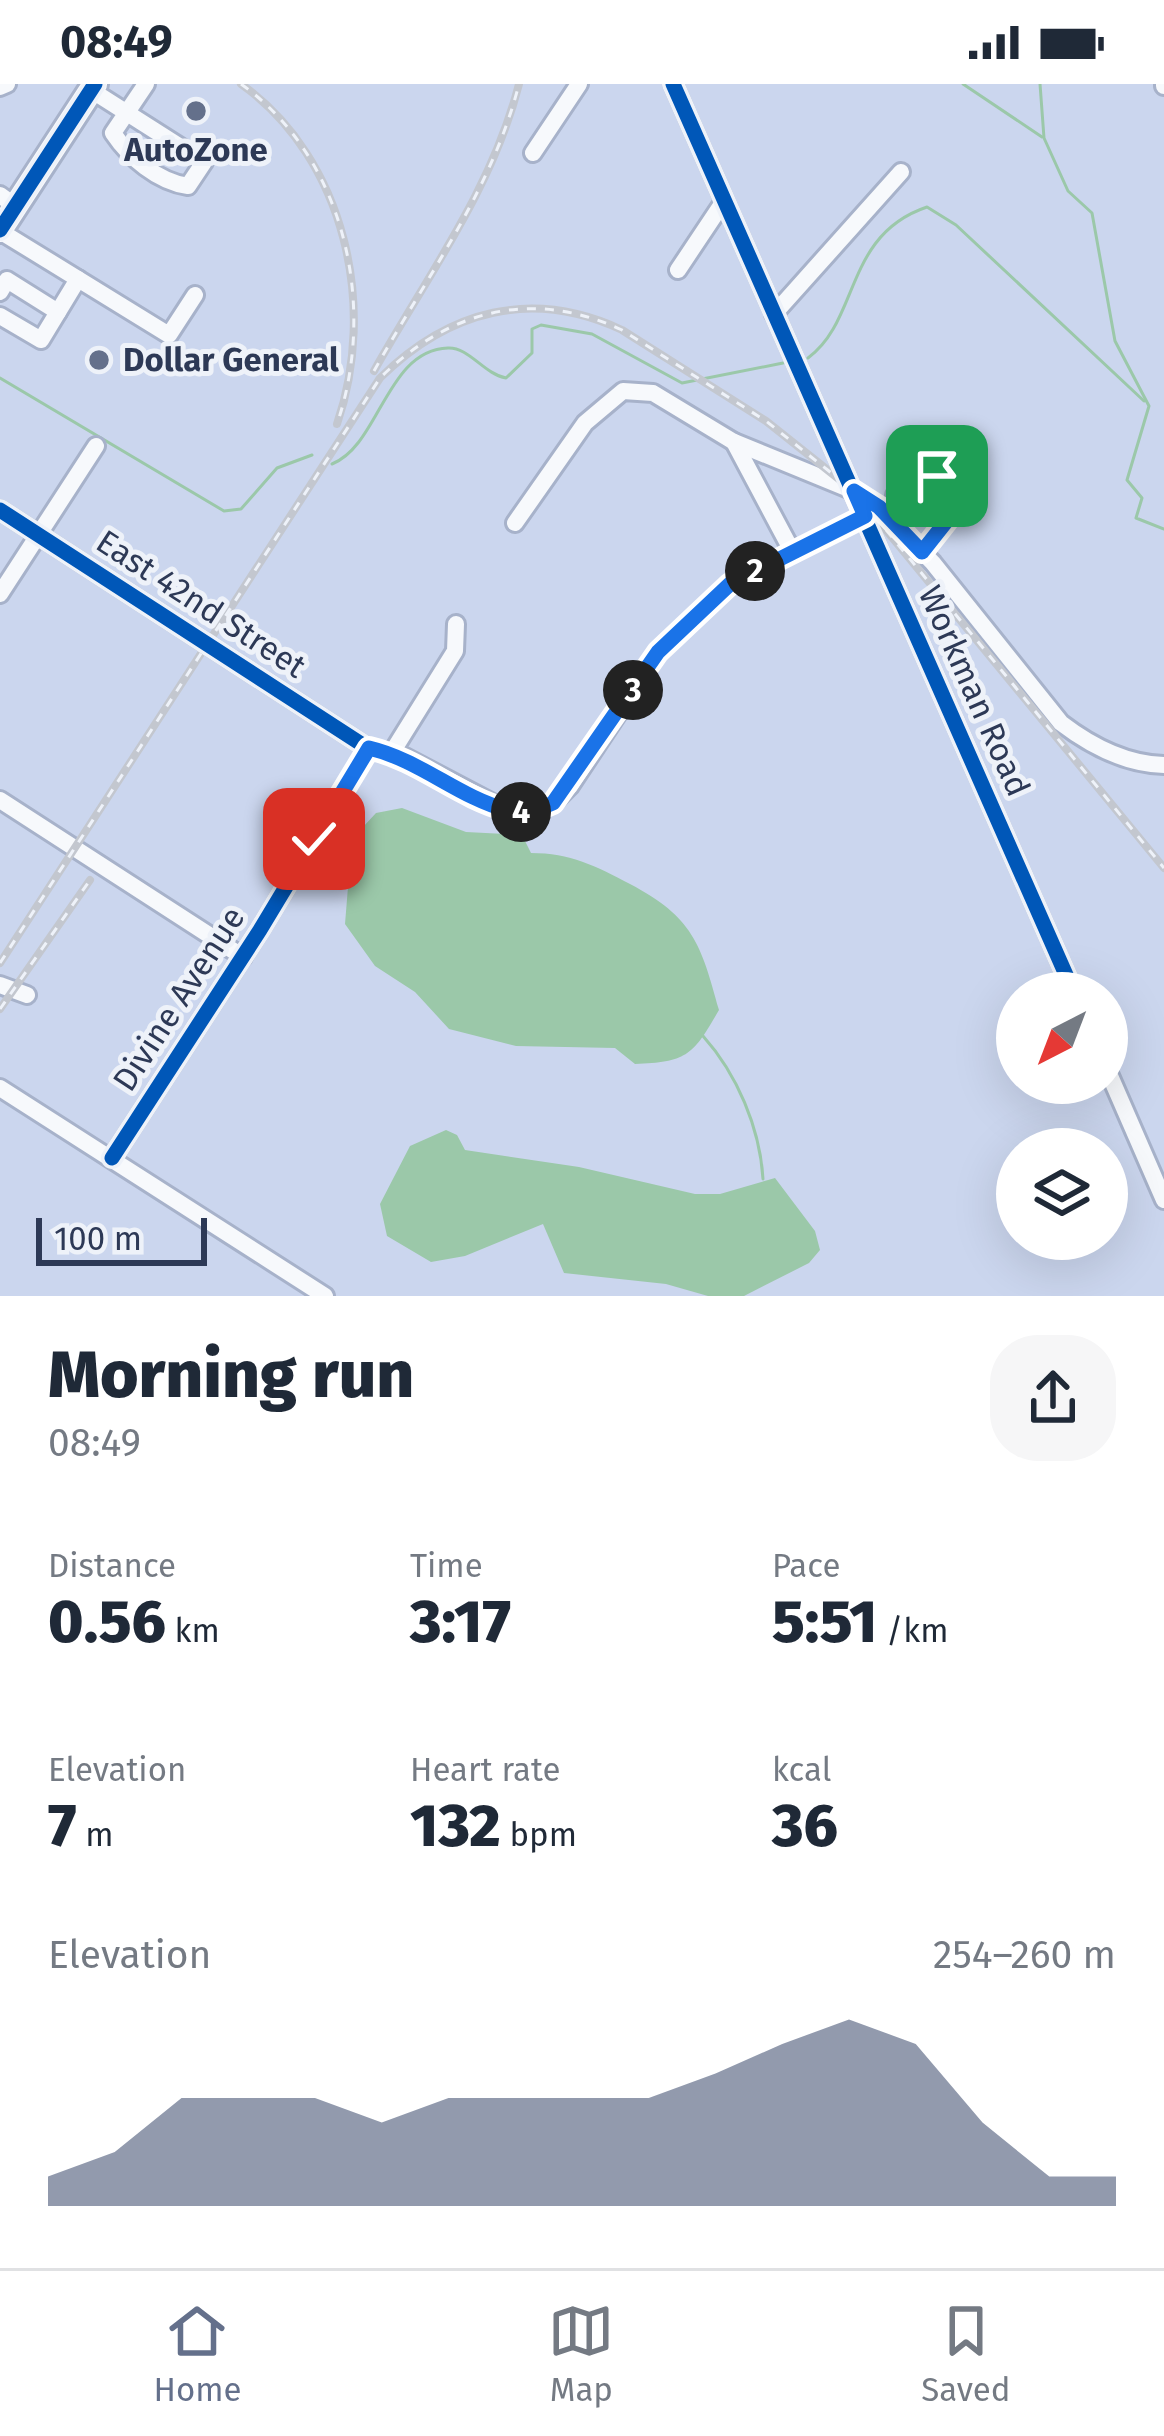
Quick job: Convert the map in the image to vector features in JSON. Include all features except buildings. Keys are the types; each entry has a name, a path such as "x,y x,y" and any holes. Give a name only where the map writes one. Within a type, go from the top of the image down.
{"highway":[{"path":"0,230 8,200 93,87"}],"street":[{"path":"93,87 127,112 204,163 188,186 173,184 126,153 112,133 127,112 146,84"},
{"path":"533,153 578,84"},
{"name":"Workman Road","path":"673,84 1065,972"},
{"path":"774,314 901,172"},
{"path":"678,270 724,201"},
{"path":"0,230 169,335 195,295"},
{"path":"0,316 41,340 79,279"},
{"path":"0,292 7,280 58,312"},
{"path":"515,523 585,424 623,391 653,393 734,442 854,491 879,507 922,552 1060,723 1102,749 1137,763 1164,765"},
{"path":"917,439 945,465 937,476 964,499 922,552"},
{"path":"734,442 792,551"},
{"path":"0,593 96,446"},
{"path":"895,495 932,452"},
{"name":"East 42nd Street","path":"0,510 369,748 391,754 506,810 531,813 553,803 658,652 730,584 865,516"},
{"path":"391,754 455,651 457,624"},
{"name":"Divine Avenue","path":"112,1158 243,958 369,748"},
{"path":"0,800 243,958"},
{"path":"0,985 27,995"},
{"path":"0,1088 325,1296"},
{"path":"1122,1104 1164,1200"}],"shaded area":[{"path":"402,808 466,832 522,835 531,853 594,866 668,908 700,950 719,1010 695,1046 678,1058 635,1064 615,1048 516,1046 449,1029 415,992 375,966 345,924 348,887 365,846 363,827 376,813"},
{"path":"446,1130 457,1135 465,1150 579,1167 695,1194 720,1194 775,1178 815,1231 820,1250 809,1263 744,1296 708,1296 666,1284 564,1273 543,1224 465,1256 431,1262 387,1236 380,1204 410,1146"}],"waterway":[{"path":"963,84 1042,137"},
{"path":"1040,84 1044,138 1068,191 1092,213 1115,341 1149,406 1127,480 1142,498 1136,518 1164,529"},
{"path":"808,358 825,342 881,237 900,220 927,207 956,225 1144,401"},
{"path":"332,464 362,438 410,364 427,353 456,349 506,378 532,353 532,329 541,325 592,334 682,383 783,363"},
{"path":"0,378 224,511 241,509 277,468 312,455"},
{"path":"703,1036 745,1103 763,1179"}],"railway":[{"path":"241,84 277,115 306,152 328,194 343,238 354,332 349,379 337,424"},
{"path":"374,371 475,196 519,84"},
{"path":"0,963 380,378 434,336 463,322 524,309 589,317 622,330 766,421 854,491 1164,868"},
{"path":"0,1009 90,880"}],"cycle path":[{"path":"0,230 95,84"},
{"path":"673,84 1065,972"},
{"path":"0,510 369,749 260,930 112,1158"}],"place":[{"name":"AutoZone","path":"196,111"},
{"name":"Dollar General","path":"99,360"}],"route":[{"path":"314,839 369,748 405,757 506,810 531,813 553,803 570,786 658,652 730,584 865,516 854,491 879,507 922,552 964,499 937,476"}]}
